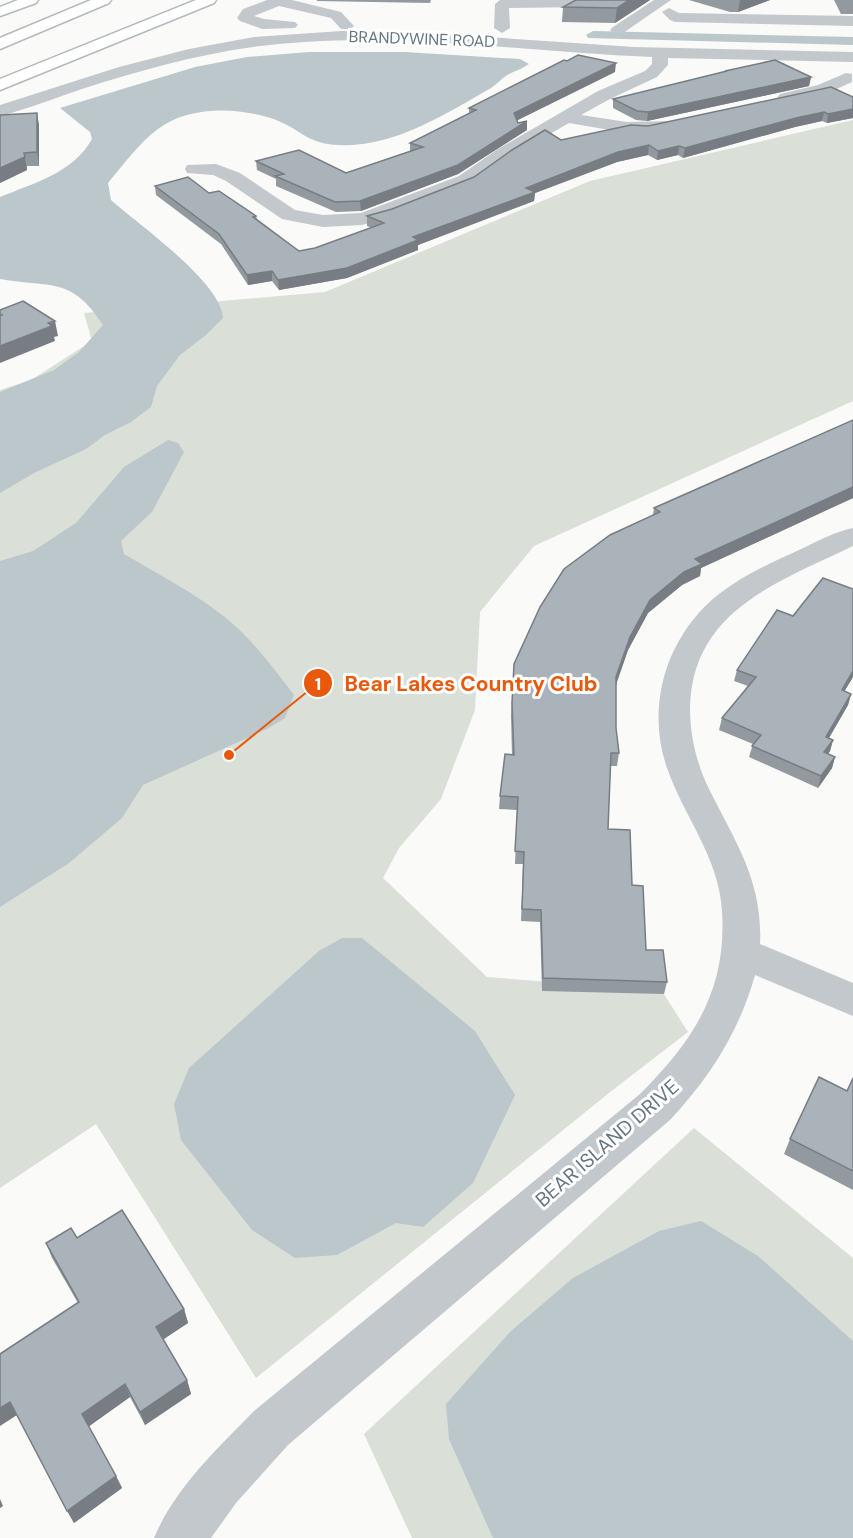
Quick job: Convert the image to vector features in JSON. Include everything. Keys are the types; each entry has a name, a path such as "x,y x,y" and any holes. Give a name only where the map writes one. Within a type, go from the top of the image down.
{"highway":[{"path":"0,12 31,0"},
{"path":"0,44 104,0"},
{"path":"0,86 209,0"}],"street":[{"path":"501,28 502,4 589,3 594,0"},
{"path":"649,31 612,30 664,0"},
{"path":"346,26 336,15 279,1 248,12 245,18 262,24 346,26 525,28"},
{"path":"694,1 669,12 675,17 853,21"},
{"path":"672,31 853,35"},
{"name":"BRANDYWINE ROAD","path":"0,111 162,58 220,47 292,38 416,36 660,53 679,64 853,57"},
{"path":"194,169 216,170 233,177 289,215 311,220 350,221 384,213 466,180 482,171 504,153 566,117 657,70 660,65 660,53"},
{"path":"621,88 658,81 679,64"},
{"path":"772,101 818,91 834,86 846,78"},
{"path":"566,117 599,125 635,129 680,122"},
{"name":"BEAR ISLAND DRIVE","path":"180,1538 218,1485 271,1428 673,1089 703,1052 725,1014 741,952 741,913 734,875 720,838 692,788 679,754 673,722 678,676 688,649 696,637 714,614 737,594 761,579 853,536"},
{"path":"741,952 853,1000"}],"shaded area":[{"path":"309,52 405,52 520,59 529,64 437,118 379,141 359,144 328,144 312,139 276,120 231,111 200,112 171,121 158,129 144,141 108,183 111,200 194,271 219,304 223,318 180,355 157,386 151,407 86,449 34,473 0,493 0,392 54,370 79,352 103,325 92,309 70,291 59,287 0,279 0,197 64,169 84,151 92,139 90,132 60,108 195,67 247,57"},
{"path":"853,120 853,401 534,546 480,612 475,710 441,799 399,848 383,878 487,977 662,991 688,1032 256,1378 96,1124 0,1188 0,390 31,380 92,341 84,313 325,292 590,181"},
{"path":"168,440 178,443 184,452 152,512 121,541 124,554 189,592 236,626 294,695 285,718 267,729 143,785 122,818 69,863 0,907 0,561 33,551 76,523 124,467"},
{"path":"342,938 362,938 475,1031 515,1095 473,1183 423,1227 396,1223 337,1255 295,1258 252,1230 181,1140 174,1104 189,1068 319,951"},
{"path":"694,1128 853,1258 853,1538 412,1538 364,1434"},
{"path":"701,1221 758,1256 853,1341 853,1538 493,1538 449,1439 446,1404 511,1331 573,1278 659,1231"}],"building":[{"path":"576,0 629,0 617,8 563,7"},
{"path":"578,55 616,63 514,113 518,123 527,121 458,165 360,201 335,202 275,176 284,174 256,161 299,150 346,173 423,147 410,143 476,110 469,108"},
{"path":"775,60 811,77 648,112 637,111 613,99 727,71 725,71"},
{"path":"831,87 853,97 853,109 796,118 685,148 679,146 658,151 649,145 618,152 526,188 535,192 413,237 418,240 347,268 278,280 272,271 247,275 219,234 155,186 188,177 209,193 219,191 256,216 253,217 299,251 315,248 384,223 367,216 392,209 474,177 545,130 561,140 631,125 648,126"},
{"path":"37,113 37,152 24,153 25,157 0,168 0,115"},
{"path":"23,301 55,321 48,323 52,326 0,346 0,316 2,315 0,310"},
{"path":"853,420 853,487 695,559 702,564 684,572 650,600 630,637 616,677 616,728 619,753 611,753 608,829 630,830 632,885 643,886 646,950 663,950 667,982 543,978 541,910 522,909 524,852 515,851 518,797 500,796 505,754 514,755 512,703 514,664 540,607 564,569 610,535 660,512 654,508"},
{"path":"823,578 853,589 853,671 842,690 851,694 826,737 833,740 824,752 835,757 821,776 752,746 761,735 722,718 756,677 737,670 777,610 793,616"},
{"path":"819,1077 847,1091 853,1078 853,1171 790,1139"},
{"path":"122,1210 184,1309 156,1327 187,1380 140,1412 125,1384 82,1414 116,1476 67,1511 10,1402 0,1408 0,1354 79,1302 46,1243 71,1228 77,1238"}],"waterway":[{"path":"593,35 853,41"}],"place":[{"name":"Bear Lakes Country Club","path":"229,755"}]}
